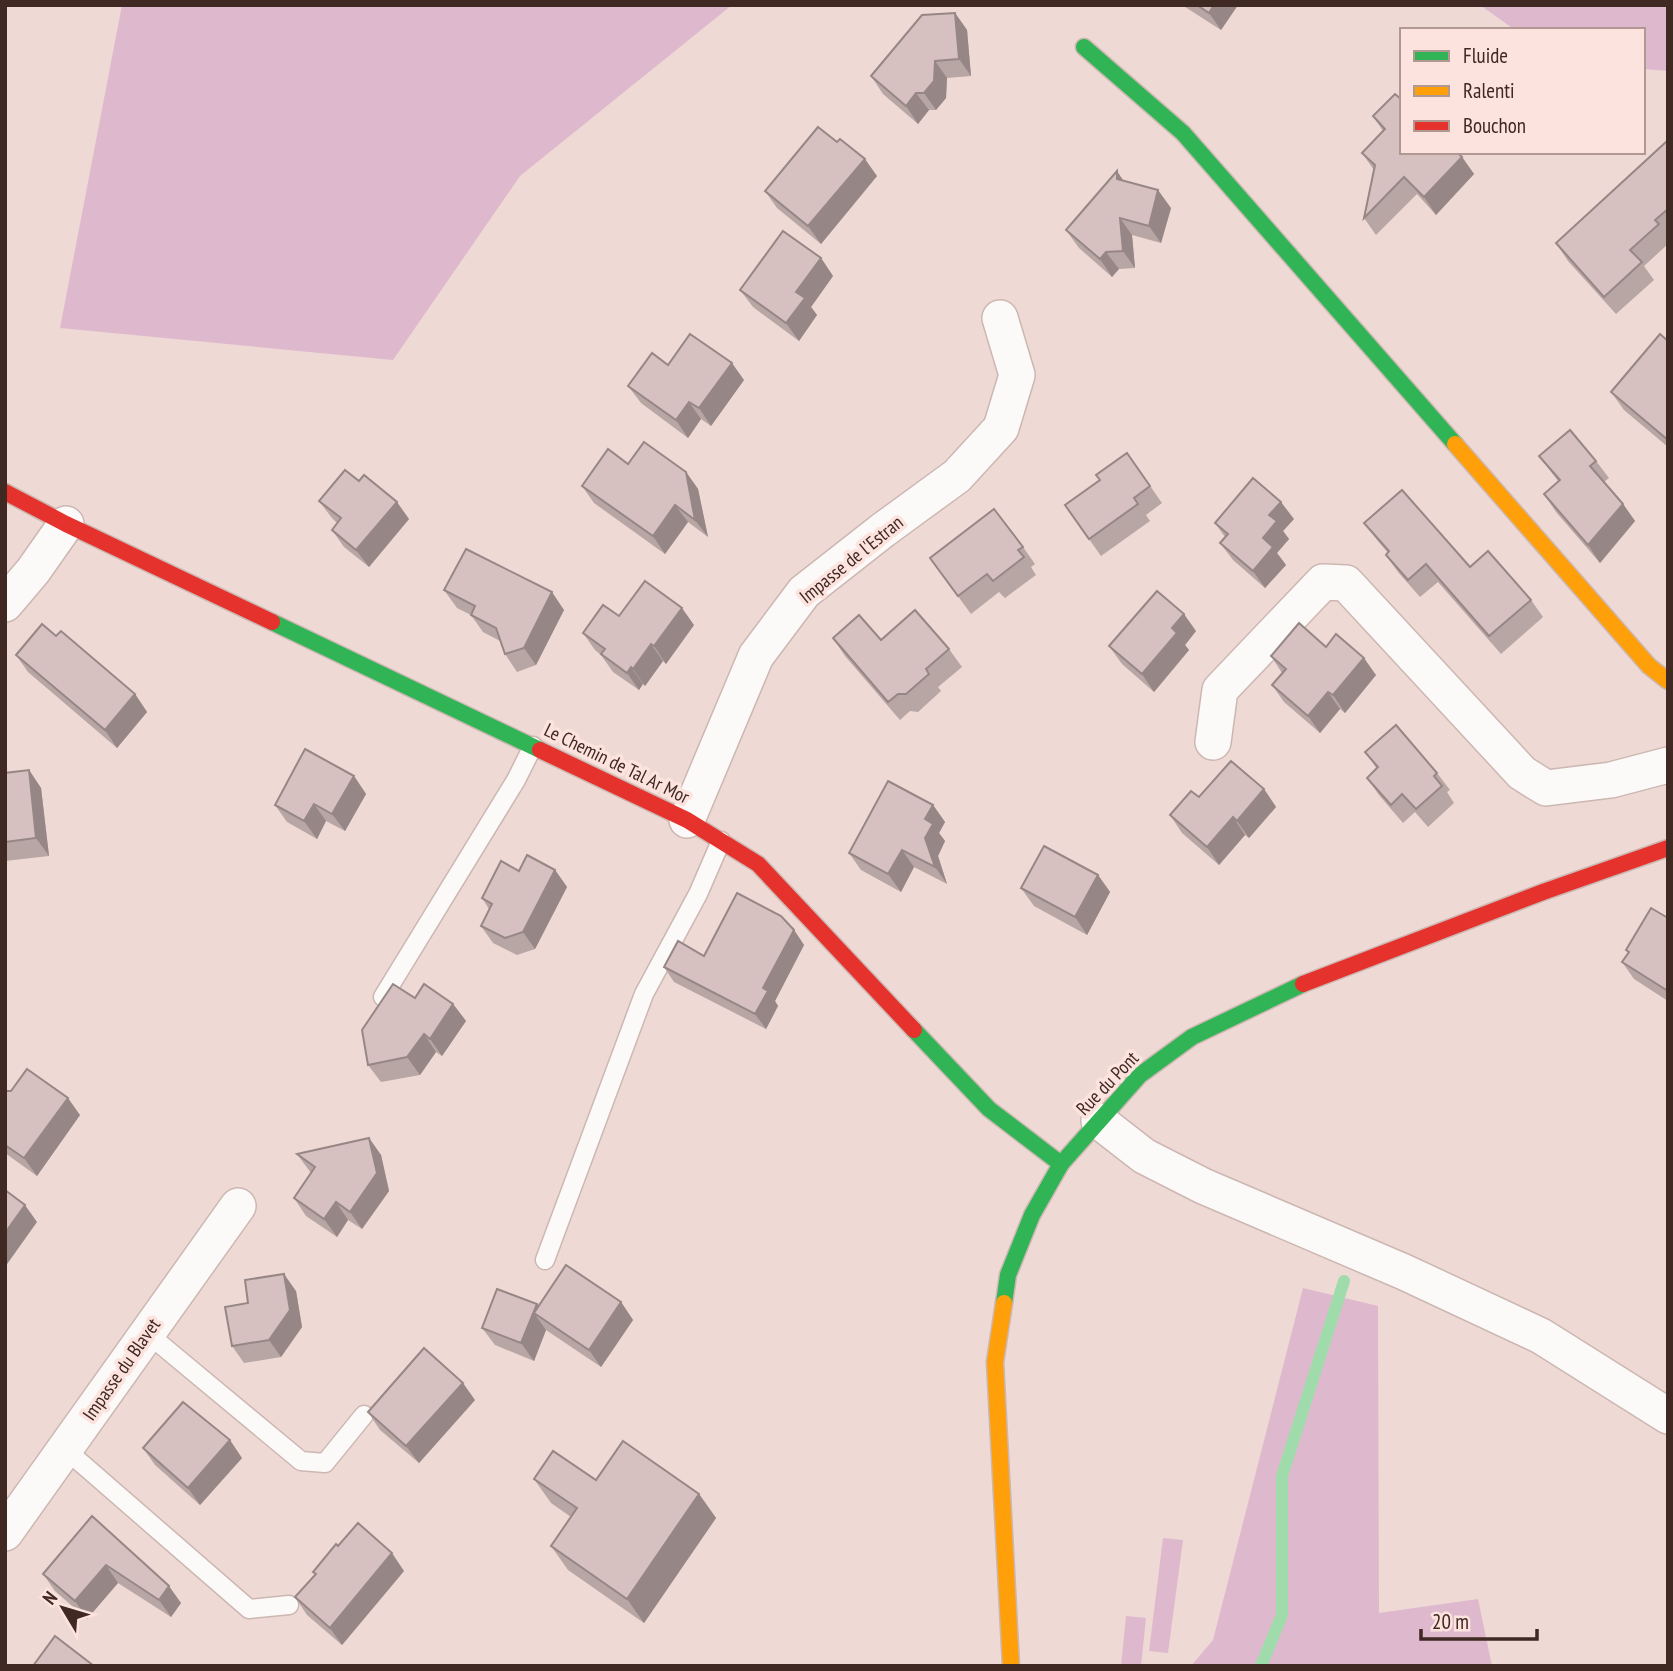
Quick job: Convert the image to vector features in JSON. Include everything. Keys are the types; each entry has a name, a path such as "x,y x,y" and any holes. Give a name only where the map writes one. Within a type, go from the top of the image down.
{"street":[{"path":"1084,47 1183,133 1649,666 1668,681"},
{"name":"Impasse de l'Estran","path":"687,820 756,656 804,593 957,476 1001,428 1017,375 1000,318"},
{"name":"Le Chemin de Tal Ar Mor","path":"5,492 66,524 687,820 758,864 989,1109 1061,1164"},
{"path":"5,604 33,571 66,524"},
{"path":"1213,741 1220,690 1323,582 1346,583 1522,773 1546,788 1611,780 1668,765"},
{"name":"Rue du Pont","path":"1011,1666 995,1362 1008,1275 1032,1215 1061,1164 1140,1075 1192,1037 1289,989 1543,892 1664,856"},
{"path":"1100,1121 1144,1156 1203,1186 1404,1272 1541,1336 1668,1416"},
{"name":"Impasse du Blavet","path":"5,1533 238,1206"}],"lane":[{"path":"383,997 516,780 533,746"},
{"path":"545,1260 645,994 698,894 720,841"},
{"path":"147,1334 301,1461 325,1463 364,1415"},
{"path":"65,1449 249,1609 289,1605"}],"shaded area":[{"path":"122,5 732,5 520,176 393,360 60,328"},
{"path":"1480,5 1668,5 1668,71 1645,69 1645,28 1512,28"},
{"path":"1303,1288 1378,1306 1379,1613 1478,1599 1492,1666 1191,1666 1213,1640"},
{"path":"1163,1538 1183,1540 1168,1653 1149,1651"},
{"path":"1126,1616 1146,1618 1141,1666 1121,1666"}],"building":[{"path":"1197,5 1214,5 1209,13"},
{"path":"955,13 959,59 935,61 934,81 924,93 916,93 906,106 871,76 922,15"},
{"path":"1395,94 1400,98 1400,154 1459,154 1462,157 1424,197 1404,177 1364,218 1375,165 1362,153 1385,129 1373,116"},
{"path":"818,127 837,142 840,139 865,159 808,226 765,191"},
{"path":"1666,142 1668,209 1655,220 1659,224 1630,250 1642,262 1604,297 1556,243"},
{"path":"1117,171 1117,179 1158,190 1149,226 1120,218 1123,251 1106,252 1100,259 1066,230"},
{"path":"783,231 821,258 796,292 805,298 786,323 740,290"},
{"path":"690,334 732,363 699,408 689,402 676,420 628,386 652,353 668,365"},
{"path":"1660,334 1668,341 1668,440 1611,392"},
{"path":"1570,430 1596,461 1590,466 1623,504 1588,545 1544,494 1560,480 1539,456"},
{"path":"644,442 686,472 695,520 675,505 653,536 582,486 608,449 628,464"},
{"path":"1127,453 1150,486 1134,498 1138,504 1089,539 1065,505 1100,480 1096,475"},
{"path":"345,470 359,481 364,475 397,502 356,550 332,530 341,518 319,501"},
{"path":"1253,478 1281,502 1269,515 1277,521 1263,538 1273,547 1253,571 1220,543 1228,534 1215,523"},
{"path":"1402,490 1470,567 1488,551 1531,600 1489,636 1426,564 1408,580 1386,555 1389,551 1364,523"},
{"path":"994,509 1023,547 1018,550 1024,557 993,581 987,574 958,596 930,558"},
{"path":"466,549 552,592 524,648 505,654 496,628 471,615 475,606 444,590"},
{"path":"645,581 682,608 654,646 651,644 627,673 601,654 605,649 583,633 603,605 619,616"},
{"path":"1157,591 1184,614 1172,628 1177,633 1142,674 1109,646"},
{"path":"915,610 949,649 926,669 929,674 906,694 898,694 888,702 833,638 859,615 881,640"},
{"path":"1299,623 1326,647 1336,634 1364,658 1333,695 1328,692 1308,716 1272,685 1286,669 1271,656"},
{"path":"42,624 56,636 61,631 135,694 105,730 16,655"},
{"path":"1396,725 1437,773 1434,776 1442,786 1416,809 1402,794 1391,805 1367,778 1378,767 1365,752"},
{"path":"305,749 354,776 332,814 314,804 304,821 275,805"},
{"path":"1231,761 1264,789 1237,821 1233,817 1207,847 1170,815 1191,791 1199,797"},
{"path":"29,770 36,838 5,842 5,773"},
{"path":"888,781 933,805 925,819 933,824 925,838 935,867 902,850 888,874 849,853"},
{"path":"1044,846 1098,875 1075,917 1021,888"},
{"path":"527,855 555,870 523,932 505,938 481,926 492,904 482,898 501,861 519,871"},
{"path":"737,893 781,916 794,930 763,988 768,991 755,1014 664,967 678,941 704,956"},
{"path":"1651,908 1668,918 1668,991 1622,962 1629,952 1626,950"},
{"path":"393,984 415,998 424,984 453,1004 430,1039 424,1034 407,1057 368,1065 362,1030"},
{"path":"27,1069 68,1098 24,1158 5,1145 5,1091 11,1091"},
{"path":"369,1138 377,1173 350,1212 336,1202 324,1219 294,1198 315,1167 297,1154"},
{"path":"5,1190 25,1205 5,1233"},
{"path":"566,1265 621,1302 589,1350 534,1313"},
{"path":"284,1274 290,1310 269,1340 232,1346 225,1307 248,1303 245,1280"},
{"path":"497,1289 537,1304 521,1343 482,1328"},
{"path":"424,1348 463,1383 406,1446 368,1412"},
{"path":"183,1402 230,1440 188,1488 143,1448"},
{"path":"623,1441 699,1494 627,1599 551,1546 577,1508 534,1479 553,1451 596,1480"},
{"path":"92,1516 169,1586 159,1600 106,1565 75,1601 43,1574"},
{"path":"358,1523 392,1553 330,1628 295,1597 316,1574 313,1572 336,1544 338,1546"},
{"path":"55,1636 94,1666 33,1666"}],"waterway":[{"path":"1261,1666 1282,1615 1282,1476 1344,1281"}],"traffic: fast":[{"path":"1084,47 1183,133 1455,444"},
{"path":"272,622 540,750"},
{"path":"1004,1303 1008,1275 1032,1215 1061,1164 1140,1075 1192,1037 1303,984"},
{"path":"914,1030 989,1109 1061,1164"}],"traffic: slow":[{"path":"1455,444 1649,666 1668,681"},
{"path":"1004,1303 995,1362 1011,1666"}],"traffic: jam":[{"path":"5,492 272,622"},
{"path":"540,750 687,820 758,864 914,1030"},
{"path":"1303,984 1543,892 1668,848"}]}
